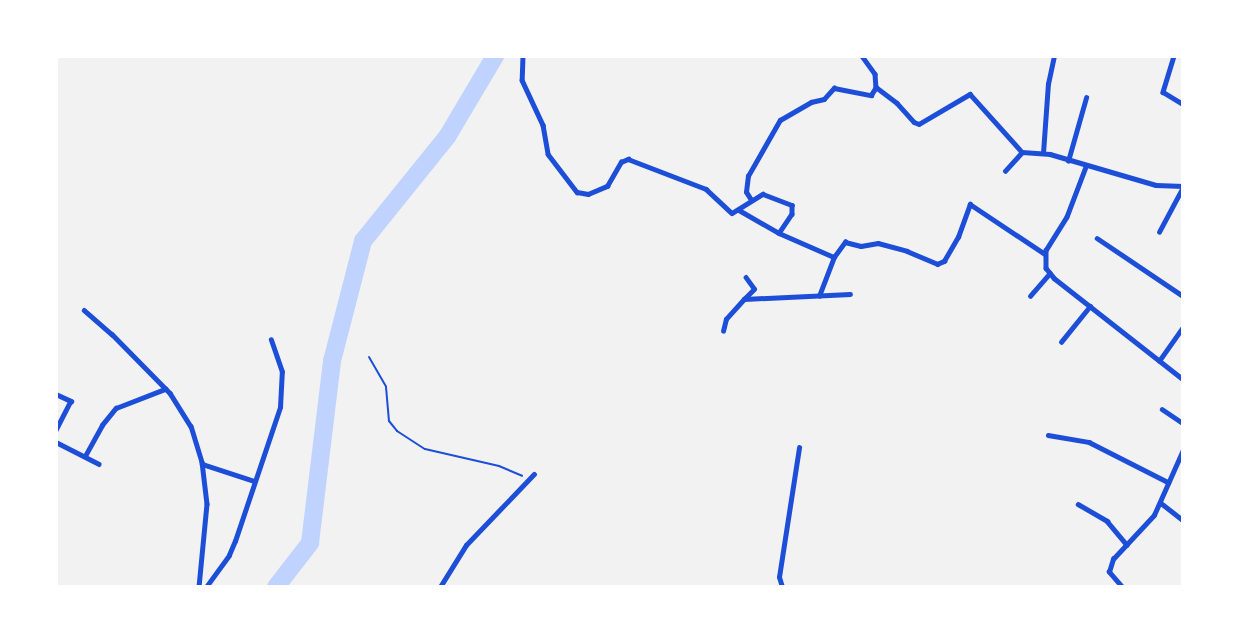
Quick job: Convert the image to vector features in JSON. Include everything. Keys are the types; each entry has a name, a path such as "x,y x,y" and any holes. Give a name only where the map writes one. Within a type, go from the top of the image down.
{"street":[{"path":"524,56 522,80 543,125 548,154 577,192 588,194 607,186 621,162 628,159 708,190 729,211 739,210 751,200 766,194 792,205 792,214 780,233"},
{"path":"751,200 746,192 748,176 780,120 811,102 824,99 834,88 871,94 876,87 875,74 862,56"},
{"path":"1043,152 1048,84 1054,56"},
{"path":"1174,56 1162,92 1183,104"},
{"path":"876,87 919,124 970,94 1022,152"},
{"path":"1068,161 1086,98"},
{"path":"1005,170 1022,152 1043,152 1086,167 1156,185 1183,186 1159,232"},
{"path":"1086,167 1067,217 1045,254 1045,263 1050,273 1183,380"},
{"path":"819,296 834,257 846,242 861,246 878,244 940,264 958,236 970,204 1045,254"},
{"path":"739,210 780,233 834,257"},
{"path":"1097,238 1183,296"},
{"path":"1030,296 1050,273"},
{"path":"722,331 726,319 754,289 746,278"},
{"path":"744,298 850,294"},
{"path":"1061,342 1090,306"},
{"path":"84,310 112,334 165,389 191,426 202,464 207,512 199,587"},
{"path":"1159,361 1183,327"},
{"path":"206,587 229,555 283,393 282,372 271,340"},
{"path":"85,456 116,408 165,389"},
{"path":"56,394 71,402 56,430"},
{"path":"1162,409 1183,423"},
{"path":"1048,435 1089,442 1168,482"},
{"path":"56,442 99,464"},
{"path":"782,587 779,577 799,448"},
{"path":"1122,587 1110,574 1110,566 1154,515 1161,503 1168,482 1183,450"},
{"path":"202,464 254,481"},
{"path":"440,587 466,545 534,474"},
{"path":"1161,503 1183,520"},
{"path":"1078,504 1106,521 1127,545"}],"path":[{"path":"369,357 386,387 388,421 397,431 425,449 499,466 529,479"}],"waterway":[{"path":"276,587 310,543 332,361 363,241 447,137 495,56"}]}
